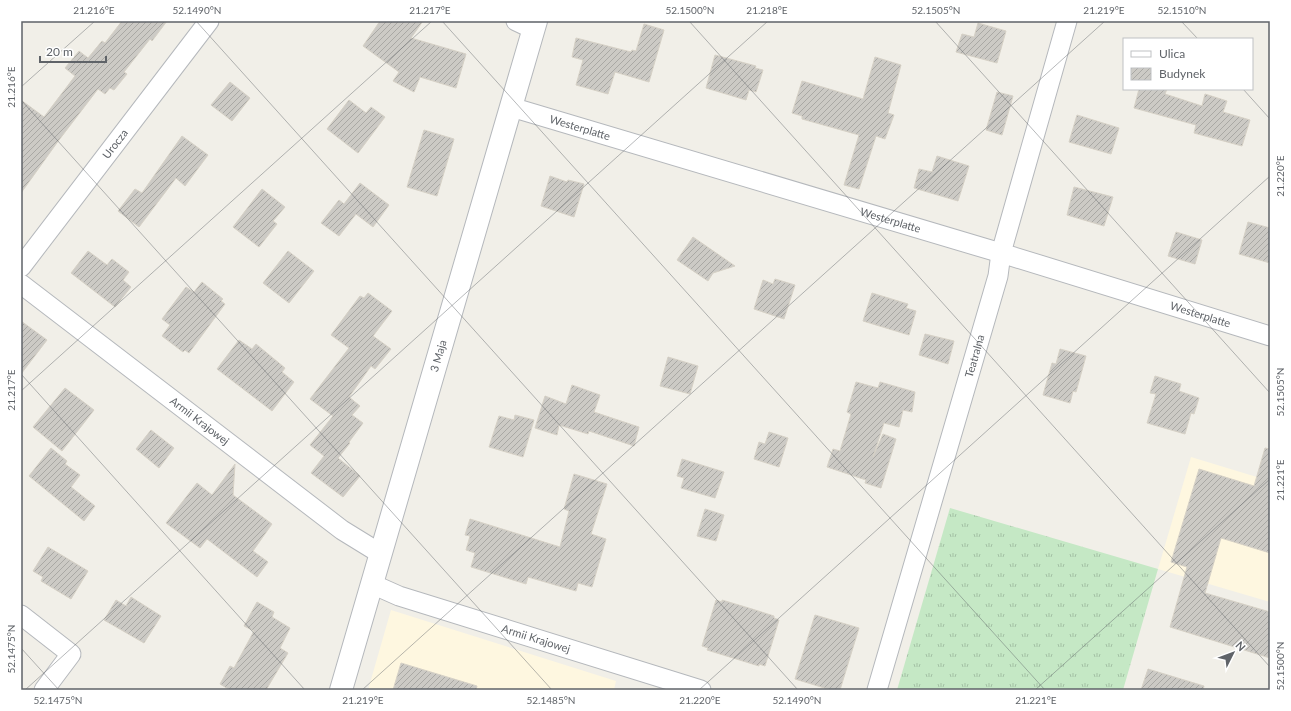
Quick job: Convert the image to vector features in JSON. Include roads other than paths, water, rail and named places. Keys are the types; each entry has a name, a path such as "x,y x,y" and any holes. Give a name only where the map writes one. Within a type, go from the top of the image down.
{"street":[{"name":"Urocza","path":"21,267 209,21"},
{"name":"Teatralna","path":"877,690 998,276 1001,253 1067,21"},
{"name":"3 Maja","path":"341,690 511,107 528,24"},
{"name":"Westerplatte","path":"511,107 1001,253 1270,336"},
{"name":"Armii Krajowej","path":"21,284 342,530 381,554"},
{"name":"Armii Krajowej","path":"372,584 399,596 701,690"},
{"path":"21,615 71,654 44,690"}]}
